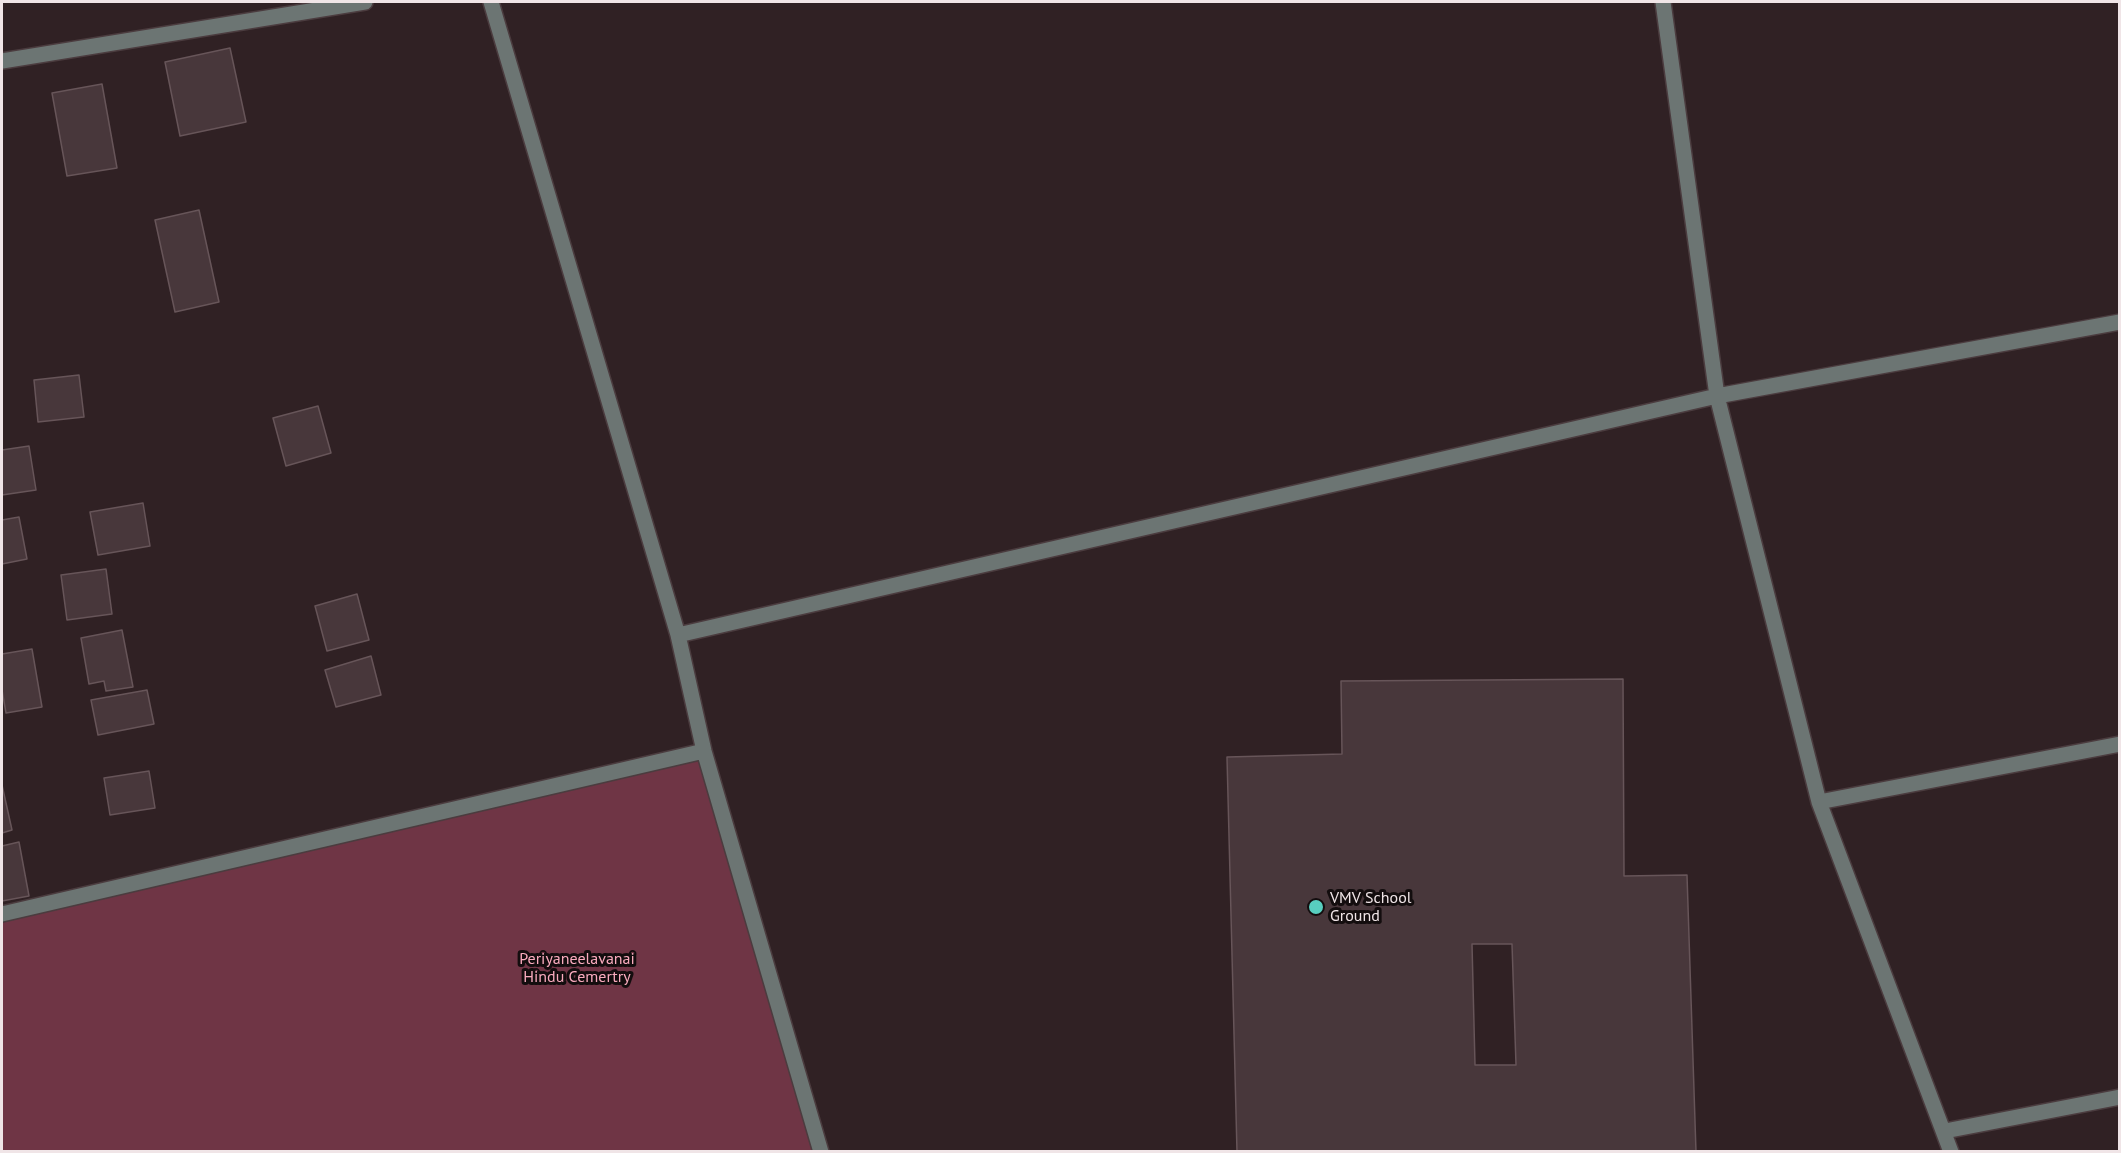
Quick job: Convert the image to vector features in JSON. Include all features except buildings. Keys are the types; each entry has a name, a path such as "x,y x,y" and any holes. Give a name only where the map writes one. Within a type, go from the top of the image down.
{"street":[{"path":"2,61 365,2"},
{"path":"491,2 678,635 704,752 821,1152"},
{"path":"1663,2 1718,396 1819,802 1951,1152"},
{"path":"678,635 1718,396 2120,322"},
{"path":"1819,802 2120,744"},
{"path":"2,914 704,752"},
{"path":"1945,1131 2120,1097"}],"green space":[{"name":"Periyaneelavanai Hindu Cemertry","path":"704,751 821,1151 2,1151 2,914"}],"place":[{"name":"VMV School Ground","path":"1316,907"}]}
